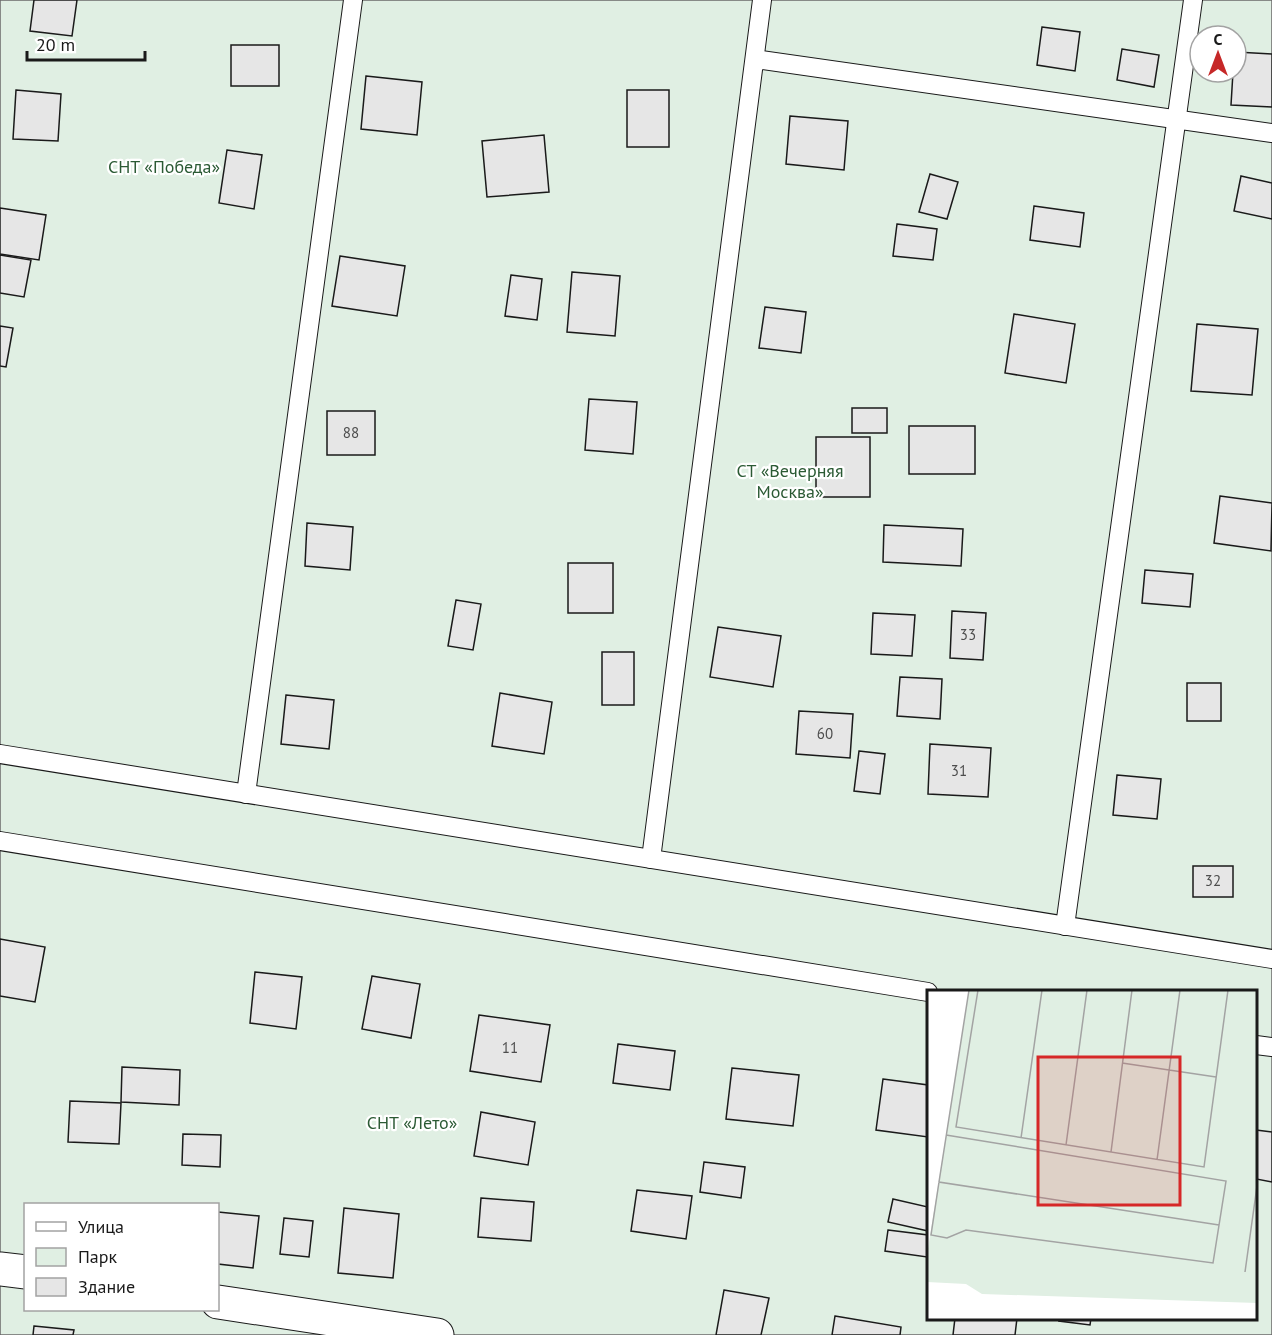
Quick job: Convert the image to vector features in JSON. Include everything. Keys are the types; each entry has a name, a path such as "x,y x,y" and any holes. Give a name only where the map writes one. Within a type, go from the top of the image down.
{"street":[{"path":"0,1269 24,1272"},
{"path":"219,1302 437,1335"}],"lane":[{"path":"246,794 353,0"},
{"path":"651,859 762,0"},
{"path":"1065,926 1193,0"},
{"path":"754,59 1272,133"},
{"path":"0,754 1272,959"},
{"path":"0,842 927,992"},
{"path":"1257,1045 1272,1047"}],"green space":[{"path":"0,0 1272,0 1272,1335 0,1335"}],"building":[{"path":"34,0 77,0 72,36 30,31"},
{"path":"1042,27 1080,32 1075,71 1037,65"},
{"path":"231,45 279,45 279,86 231,86"},
{"path":"1122,49 1159,55 1154,87 1117,80"},
{"path":"1248,53 1272,54 1272,107 1231,105 1232,84 1248,84"},
{"path":"366,76 422,82 417,135 361,129"},
{"path":"16,90 61,94 58,141 13,139"},
{"path":"627,90 669,90 669,147 627,147"},
{"path":"790,116 848,121 844,170 786,164"},
{"path":"544,135 549,192 487,197 482,141"},
{"path":"227,150 262,155 254,209 219,203"},
{"path":"930,174 958,182 947,219 919,212"},
{"path":"1241,176 1272,183 1272,219 1234,211"},
{"path":"1034,206 1084,213 1080,247 1030,240"},
{"path":"0,208 46,215 39,260 0,254"},
{"path":"897,224 937,229 933,260 893,256"},
{"path":"0,255 31,260 24,297 0,293"},
{"path":"340,256 405,266 397,316 332,306"},
{"path":"572,272 620,276 615,336 567,332"},
{"path":"511,275 542,279 537,320 505,316"},
{"path":"765,307 806,312 801,353 759,348"},
{"path":"1014,314 1075,324 1066,383 1005,373"},
{"path":"1197,324 1258,329 1252,395 1191,391"},
{"path":"0,326 13,328 6,367 0,366"},
{"path":"589,399 637,402 633,454 585,450"},
{"path":"852,408 887,408 887,433 852,433"},
{"path":"327,411 375,411 375,455 327,455"},
{"path":"909,426 975,426 975,474 909,474"},
{"path":"816,437 870,437 870,497 816,497"},
{"path":"1220,496 1272,503 1271,551 1214,543"},
{"path":"307,523 353,527 350,570 305,566"},
{"path":"884,525 963,529 961,566 883,562"},
{"path":"568,563 613,563 613,613 568,613"},
{"path":"1145,570 1193,574 1190,607 1142,603"},
{"path":"456,600 481,604 473,650 448,646"},
{"path":"952,611 986,613 983,660 950,658"},
{"path":"873,613 915,615 912,656 871,654"},
{"path":"718,627 781,636 773,687 710,677"},
{"path":"602,652 634,652 634,705 602,705"},
{"path":"900,677 942,679 940,719 897,716"},
{"path":"1187,683 1221,683 1221,721 1187,721"},
{"path":"500,693 552,702 544,754 492,746"},
{"path":"286,695 334,700 329,749 281,744"},
{"path":"799,711 853,714 850,758 796,754"},
{"path":"930,744 991,748 988,797 928,794"},
{"path":"859,751 885,754 880,794 854,791"},
{"path":"1117,775 1161,779 1157,819 1113,815"},
{"path":"1193,866 1233,866 1233,897 1193,897"},
{"path":"0,939 45,947 35,1002 0,996"},
{"path":"255,972 302,977 296,1029 250,1023"},
{"path":"372,976 420,984 411,1038 362,1029"},
{"path":"479,1015 550,1025 541,1082 470,1071"},
{"path":"618,1044 675,1051 670,1090 613,1083"},
{"path":"122,1067 180,1070 179,1105 121,1102"},
{"path":"732,1068 799,1075 793,1126 726,1119"},
{"path":"883,1079 927,1085 927,1137 876,1130"},
{"path":"70,1101 121,1103 119,1144 68,1142"},
{"path":"481,1112 535,1122 528,1165 474,1156"},
{"path":"1257,1130 1272,1132 1272,1182 1257,1179"},
{"path":"183,1134 221,1135 220,1167 182,1165"},
{"path":"704,1162 745,1167 741,1198 700,1192"},
{"path":"637,1190 692,1196 686,1239 631,1231"},
{"path":"481,1198 534,1202 531,1241 478,1237"},
{"path":"893,1199 927,1207 927,1231 888,1222"},
{"path":"344,1208 399,1214 393,1278 338,1273"},
{"path":"219,1212 259,1216 253,1268 219,1264"},
{"path":"284,1218 313,1221 309,1257 280,1254"},
{"path":"888,1230 927,1235 927,1257 885,1251"},
{"path":"724,1290 769,1298 761,1335 716,1335"},
{"path":"835,1316 901,1327 900,1335 832,1335"},
{"path":"955,1320 1017,1320 1015,1335 953,1335"},
{"path":"1059,1320 1091,1320 1090,1325"},
{"path":"34,1326 74,1330 73,1335 33,1335"}],"park label":[{"name":"СНТ «Победа»","path":"164,167"},
{"name":"СТ «Вечерняя Москва»","path":"790,481"},
{"name":"СНТ «Лето»","path":"412,1123"}]}
